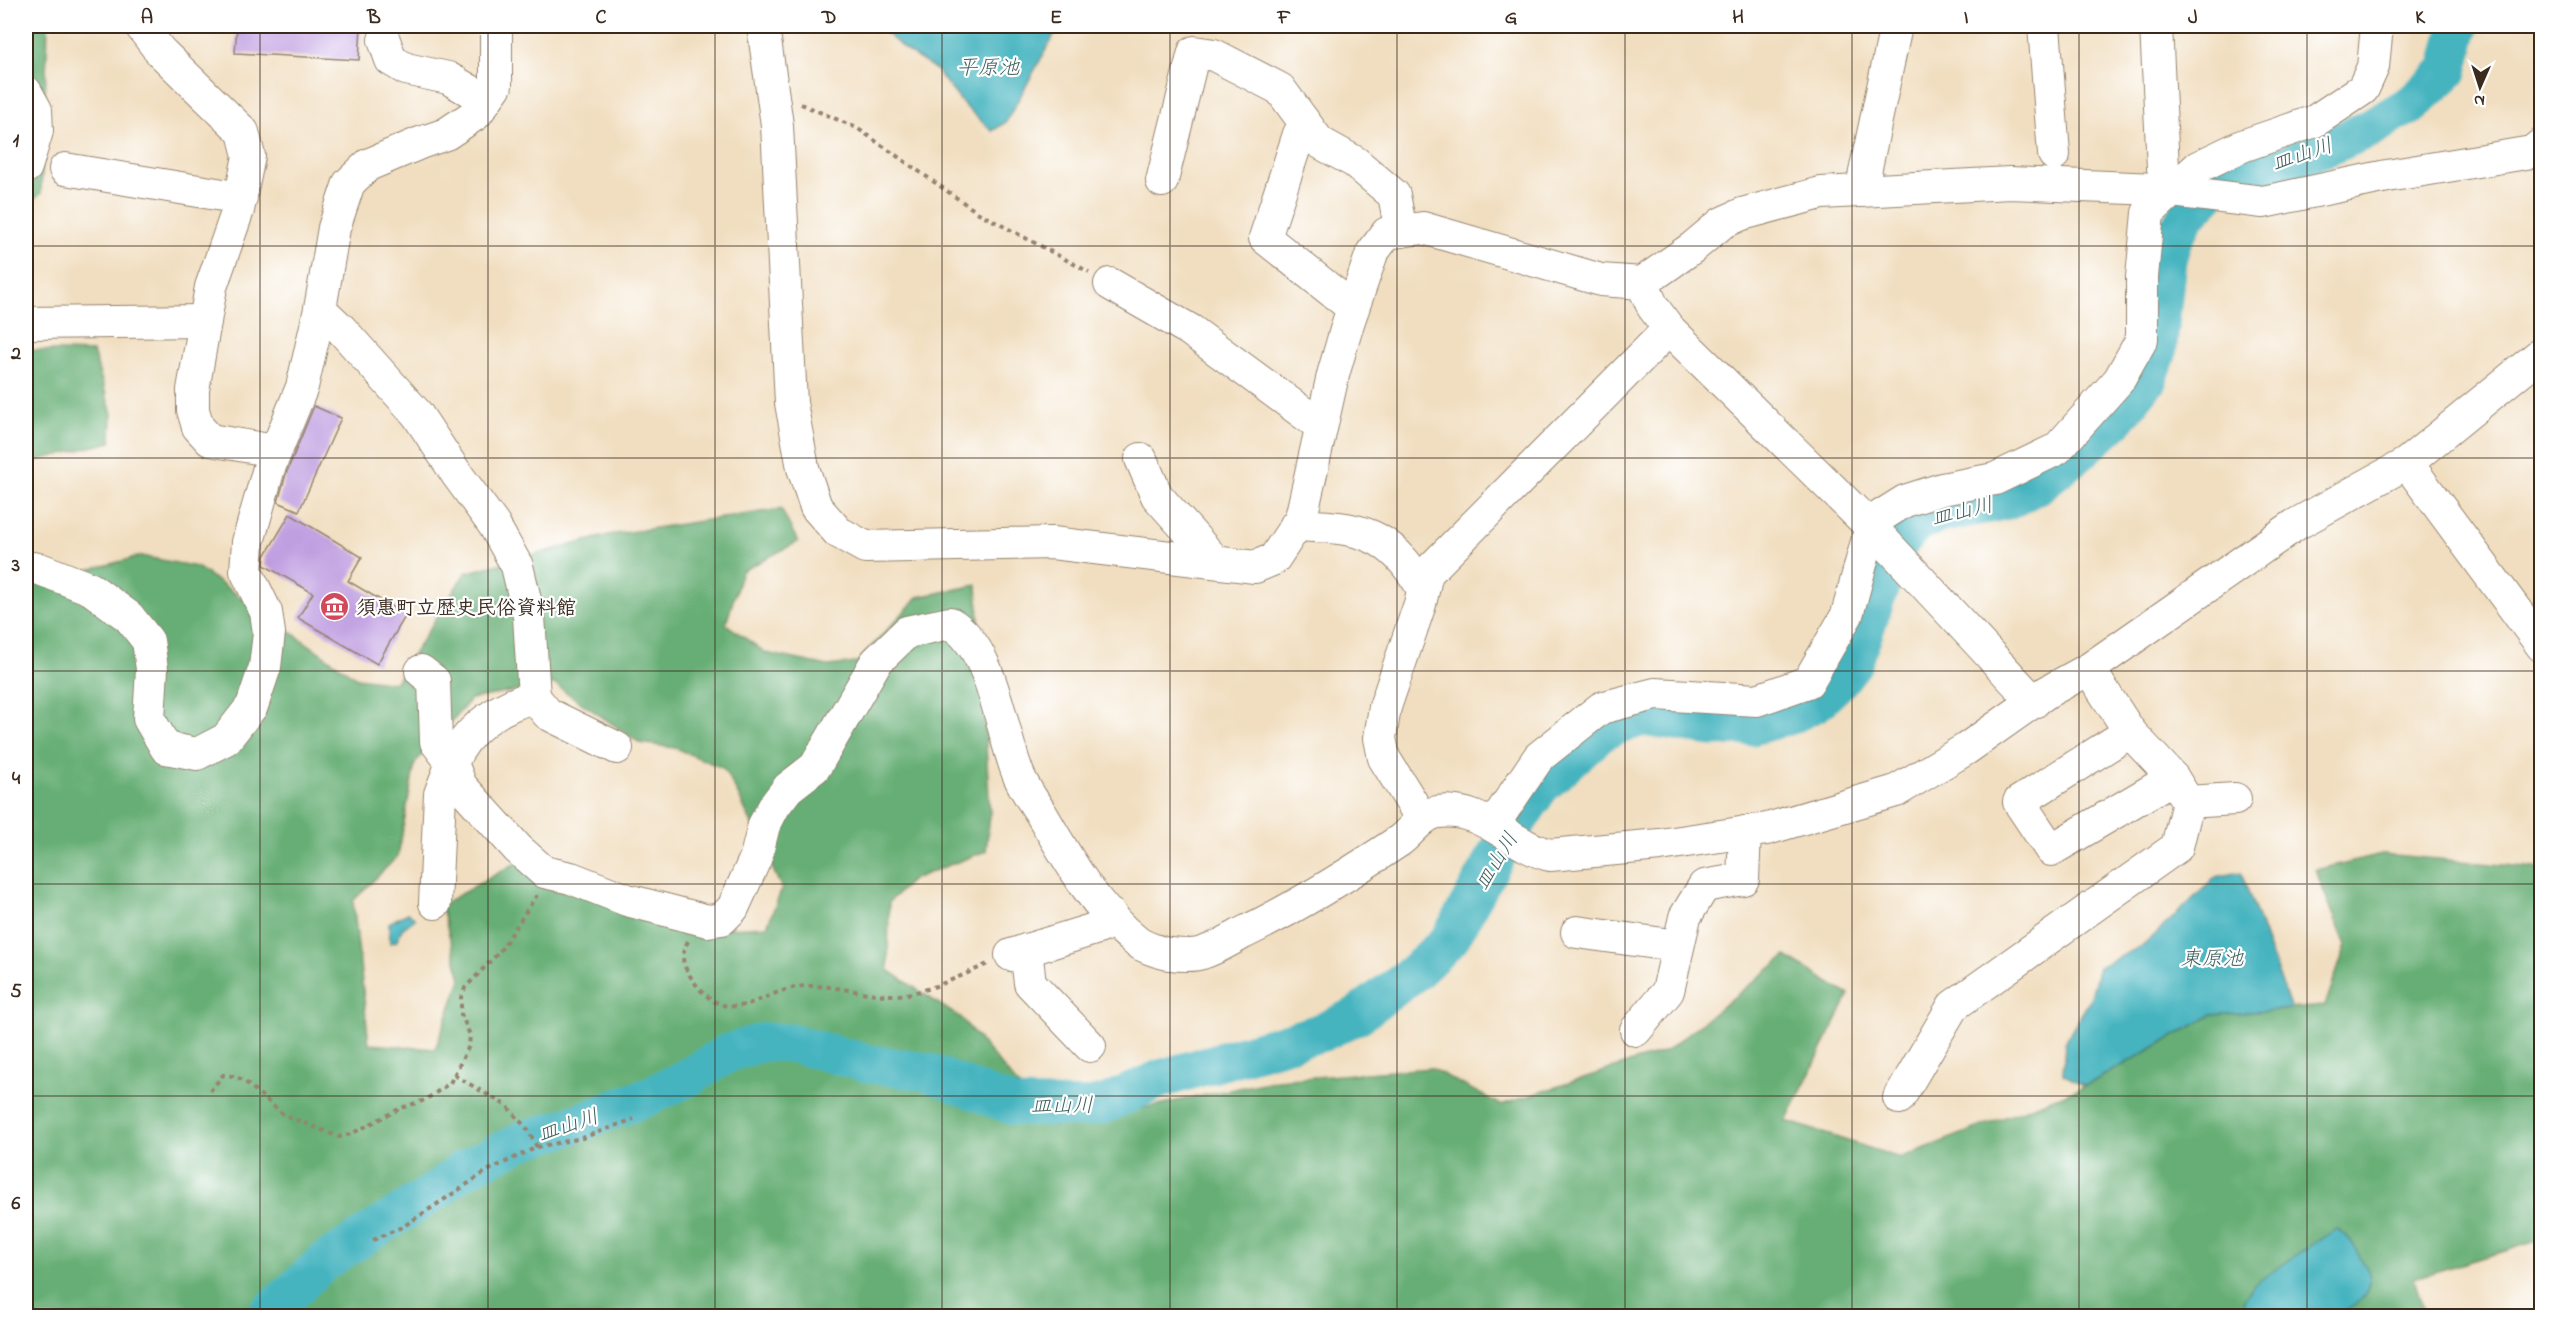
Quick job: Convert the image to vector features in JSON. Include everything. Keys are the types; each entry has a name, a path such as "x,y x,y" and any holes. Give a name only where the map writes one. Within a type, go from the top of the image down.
{"street":[{"path":"141,26 160,51 243,132 249,156 241,198 211,287 193,390 193,410 198,427 210,440 275,451"},
{"path":"26,567 40,569 91,589 129,617 148,641 152,669 149,719 166,748 197,754 226,739 252,706 265,667 269,633 266,612 246,571 248,543 275,451 302,387 320,309 333,228 349,183 368,165 420,142 446,134 476,114 496,86 496,26"},
{"path":"763,26 777,125 791,403 803,468 816,507 838,532 865,547 1052,543 1255,567 1274,559 1301,518 1333,375 1353,308 1372,253 1387,233 1423,228 1601,280 1642,283 1692,248 1722,222 1742,214 1821,193 2010,183 2172,191 2263,202 2387,176 2538,155"},
{"path":"1861,191 1896,26"},
{"path":"2044,26 2054,154"},
{"path":"2156,26 2163,168 2172,191"},
{"path":"1493,825 1539,757 1601,708 1655,694 1757,700 1808,682 1846,615 1871,527 1881,516 1905,501 1942,489 1995,479 2057,449 2119,380 2142,339 2142,277 2148,213 2198,167 2242,146 2315,121 2362,89 2373,67 2377,26"},
{"path":"384,40 390,60 406,69 448,78 486,100"},
{"path":"1162,181 1194,52 1214,55 1280,89 1319,142 1356,162 1394,195 1401,231"},
{"path":"26,92 36,110 37,131 26,167"},
{"path":"1307,126 1299,134 1265,238 1353,308"},
{"path":"65,169 241,198"},
{"path":"1642,283 1653,307 1669,329 1871,527 2034,702"},
{"path":"1110,284 1190,330 1321,426"},
{"path":"320,309 341,329 417,414 494,525 517,567 529,616 534,696 548,714 617,748"},
{"path":"26,322 108,324 205,321"},
{"path":"1422,819 1384,758 1380,738 1385,707 1427,573 1669,329"},
{"path":"421,671 434,681 435,742 452,763 461,786 518,849 544,872 571,878 627,900 708,921 723,919 733,908 756,857 764,825 775,805 788,788 814,767 876,662 907,632 950,623 963,630 986,669 1000,709 1006,741 1020,777 1072,867 1111,915 1138,943 1168,954 1201,954 1282,915 1350,874 1406,836 1422,819 1436,812 1466,813 1493,825 1539,852 1550,855 1660,845 1767,829 1896,791 1966,749 2034,702 2089,669 2295,525 2407,463 2541,352"},
{"path":"1141,459 1157,496 1215,561"},
{"path":"2407,463 2541,646"},
{"path":"1296,525 1341,527 1365,533 1390,546 1410,567 1423,589"},
{"path":"1899,1098 1953,1006 2177,847 2180,790 2130,732 2089,669"},
{"path":"435,903 440,794 460,745 483,722 518,701 534,696"},
{"path":"2130,732 2019,802 2051,850 2180,790 2235,799"},
{"path":"1636,1030 1668,991 1685,918 1704,886 1743,879 1745,832"},
{"path":"1090,1046 1030,983 1019,952 1101,927 1111,915"},
{"path":"1577,932 1678,946"}],"path":[{"path":"774,98 784,98 821,111 857,128 977,212 1110,284"},
{"path":"210,1091 223,1075 233,1076 243,1080 284,1115 339,1137 351,1134 401,1108 425,1101 450,1083 470,1043 470,1035 461,1014 461,998 465,988 500,951 534,904 542,886 544,872"},
{"path":"699,919 682,956 683,965 703,995 710,1000 728,1005 742,1006 760,1002 786,990 803,986 847,988 896,996 924,989 1019,952"},
{"path":"454,1075 507,1106 528,1130 537,1147"},
{"path":"373,1240 404,1226 487,1171 537,1147 582,1138 634,1119"}],"green space":[{"path":"26,26 48,26 41,193 26,208"},
{"path":"26,350 93,352 112,414 111,442 26,463"},
{"path":"781,509 798,542 742,571 726,624 766,653 828,666 856,663 918,597 977,585 990,815 986,851 913,879 889,902 888,970 962,1019 1053,1127 1277,1080 1431,1068 1501,1105 1666,1051 1786,956 1849,995 1786,1121 1900,1158 2085,1086 2212,1015 2325,1006 2346,945 2315,870 2382,854 2536,868 2541,875 2541,1240 2414,1278 2425,1316 26,1316 26,586 141,556 197,567 357,678 395,683 465,573 609,535","holes":["554,684 640,743 675,748 723,768 737,792 782,889 767,926 707,929 521,860 441,905 461,979 435,1049 369,1044 353,901 398,856 415,763 471,699"]}],"water":[{"name":"平原池","path":"878,26 1059,26 1006,122 992,131 965,106 935,69 905,50"},
{"name":"東原池","path":"2241,872 2291,1009 2212,1015 2085,1086 2063,1074 2065,1042 2090,1000 2099,967 2144,945 2216,877"},
{"path":"408,913 415,919 402,929 397,941 390,943 389,923"},
{"path":"2336,1229 2352,1244 2369,1274 2368,1291 2363,1298 2348,1309 2330,1316 2289,1318 2246,1316 2243,1302 2254,1284"}],"building":[{"path":"237,26 361,26 359,60 235,53"},
{"path":"314,406 341,418 299,511 278,502 286,474"},
{"path":"290,514 362,557 348,581 406,615 377,664 298,618 313,593 264,565 265,556"}],"waterway":[{"name":"皿山川","path":"265,1316 325,1261 439,1189 461,1171 526,1139 561,1129 645,1098 687,1078 728,1053 763,1042 791,1043 870,1064 927,1072 1014,1106 1084,1108 1105,1104 1160,1079 1323,1032 1358,1015 1415,972 1450,939 1504,842 1540,787 1603,731 1642,717 1711,727 1752,726 1791,715 1816,703 1838,682 1853,663 1888,564 1902,539 1916,523 1939,514 2009,500 2039,484 2082,450 2117,418 2148,379 2157,354 2167,260 2172,241 2186,216 2225,176 2289,163 2369,129 2413,103 2448,71 2459,26"}],"place":[{"name":"須惠町立歴史民俗資料館","path":"335,607"}]}
